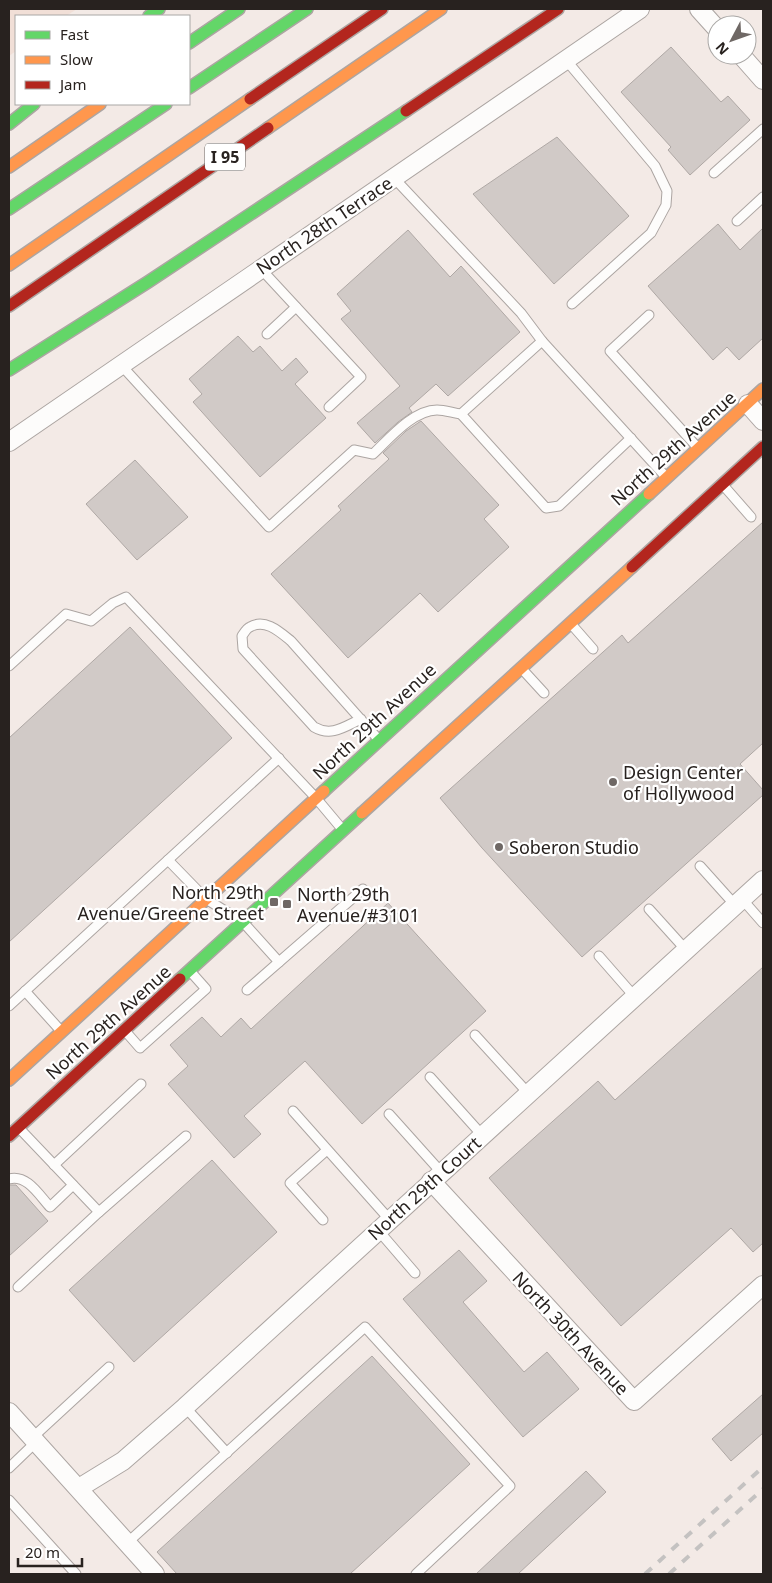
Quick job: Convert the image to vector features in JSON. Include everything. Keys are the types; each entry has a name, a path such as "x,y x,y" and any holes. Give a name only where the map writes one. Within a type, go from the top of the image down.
{"main road":[{"path":"190,42 239,9"},
{"path":"190,87 307,9"},
{"path":"9,265 382,9"},
{"name":"I 95","path":"9,306 441,9"},
{"path":"9,370 292,186 558,9"},
{"path":"9,124 33,105"},
{"path":"9,167 99,105"},
{"path":"9,209 165,105"},
{"name":"North 29th Avenue","path":"9,1080 763,389"},
{"name":"North 29th Avenue","path":"9,1136 763,447"}],"street":[{"name":"North 28th Terrace","path":"9,442 640,9"},
{"path":"750,65 763,80"},
{"path":"748,404 763,420"},
{"name":"North 29th Court","path":"78,1488 123,1461 185,1407 383,1224 763,880"},
{"name":"North 30th Avenue","path":"436,1176 634,1401 763,1285"},
{"path":"9,1412 155,1574"}],"lane":[{"path":"566,60 655,166 667,191 666,205 651,233 572,304"},
{"path":"714,173 763,129"},
{"path":"394,178 522,313 542,341 667,477"},
{"path":"737,221 763,197"},
{"path":"261,269 361,378 329,407"},
{"path":"267,334 296,307"},
{"path":"650,315 610,352 698,448"},
{"path":"460,414 542,341"},
{"path":"121,365 269,527 354,450 373,454 413,418 422,413 436,410 460,414 546,508 559,506 631,438"},
{"path":"722,484 751,516"},
{"path":"9,666 66,614 91,621 113,603 126,597 316,798 344,831"},
{"path":"570,623 593,649"},
{"path":"361,720 332,732 322,732 314,727 243,649 242,636 249,627 262,624 274,628 291,640 379,740"},
{"path":"520,668 544,693"},
{"path":"9,1006 278,758"},
{"path":"168,860 206,899 243,922 279,962"},
{"path":"700,866 763,923"},
{"path":"247,990 363,888"},
{"path":"649,909 686,950"},
{"path":"599,956 634,996"},
{"path":"124,1031 140,1048 206,989 190,971"},
{"path":"25,992 61,1031"},
{"path":"475,1035 528,1093"},
{"path":"430,1077 482,1135"},
{"path":"54,1164 141,1084"},
{"path":"293,1111 327,1150 383,1224 415,1272"},
{"path":"389,1114 436,1176"},
{"path":"18,1127 99,1212"},
{"path":"18,1287 99,1212 186,1136"},
{"path":"323,1220 290,1183 327,1150"},
{"path":"9,1179 16,1177 23,1179 50,1207 73,1185"},
{"path":"127,1543 365,1327 510,1486 416,1574"},
{"path":"9,1468 34,1440 109,1367"},
{"path":"185,1407 227,1453"},
{"path":"9,1500 76,1574"}],"shaded area":[{"path":"9,9 77,9 68,15 15,15 15,52 9,56"}],"building":[{"path":"671,47 721,102 728,96 750,120 690,175 668,150 671,147 621,92"},
{"path":"557,137 629,216 554,284 473,194"},
{"path":"718,224 740,250 763,228 763,338 739,360 727,347 713,360 648,286"},
{"path":"408,230 450,277 461,266 520,332 448,396 436,384 409,408 412,412 375,443 357,423 400,386 341,319 351,311 337,294"},
{"path":"238,336 253,352 260,346 282,371 296,358 308,372 295,384 326,418 260,477 193,402 202,394 189,379"},
{"path":"421,421 499,505 484,519 509,547 438,612 420,593 348,658 271,574 341,510 338,506 389,459 383,453 406,431"},
{"path":"135,460 188,517 137,560 86,504"},
{"path":"763,522 763,743 740,764 763,790 763,795 582,957 482,848 440,798 622,635 628,643"},
{"path":"130,627 232,738 9,942 9,738"},
{"path":"388,903 486,1011 362,1124 305,1061 244,1116 261,1134 234,1158 168,1084 188,1066 170,1045 202,1017 221,1037 241,1018 251,1029"},
{"path":"763,967 763,1243 753,1252 731,1228 621,1326 489,1178 598,1081 615,1100"},
{"path":"212,1160 277,1232 134,1362 69,1290"},
{"path":"9,1185 16,1185 48,1221 9,1256"},
{"path":"459,1250 487,1281 463,1302 524,1372 547,1352 579,1389 523,1437 403,1299"},
{"path":"372,1356 470,1464 350,1574 177,1574 157,1552"},
{"path":"763,1394 763,1433 731,1461 712,1439"},
{"path":"586,1471 606,1492 518,1574 476,1574"}],"railway":[{"path":"645,1574 763,1467"},
{"path":"669,1574 763,1489"}],"traffic: fast":[{"path":"150,15 159,9"},
{"path":"190,42 239,9"},
{"path":"190,87 307,9"},
{"path":"9,124 33,105"},
{"path":"9,209 165,105"},
{"path":"9,370 148,282 406,111"},
{"path":"324,791 649,494"},
{"path":"180,979 362,813"}],"traffic: slow":[{"path":"268,128 441,9"},
{"path":"9,265 250,99"},
{"path":"9,167 99,105"},
{"path":"649,494 763,389"},
{"path":"362,813 632,567"},
{"path":"9,1080 324,791"}],"traffic: jam":[{"path":"250,99 382,9"},
{"path":"406,111 558,9"},
{"path":"9,306 268,128"},
{"path":"632,567 763,447"},
{"path":"9,1136 180,979"}],"place":[{"name":"Design Center of Hollywood","path":"613,782"},
{"name":"Soberon Studio","path":"499,847"},
{"name":"North 29th Avenue/Greene Street","path":"274,902"},
{"name":"North 29th Avenue/#3101","path":"287,904"}]}
